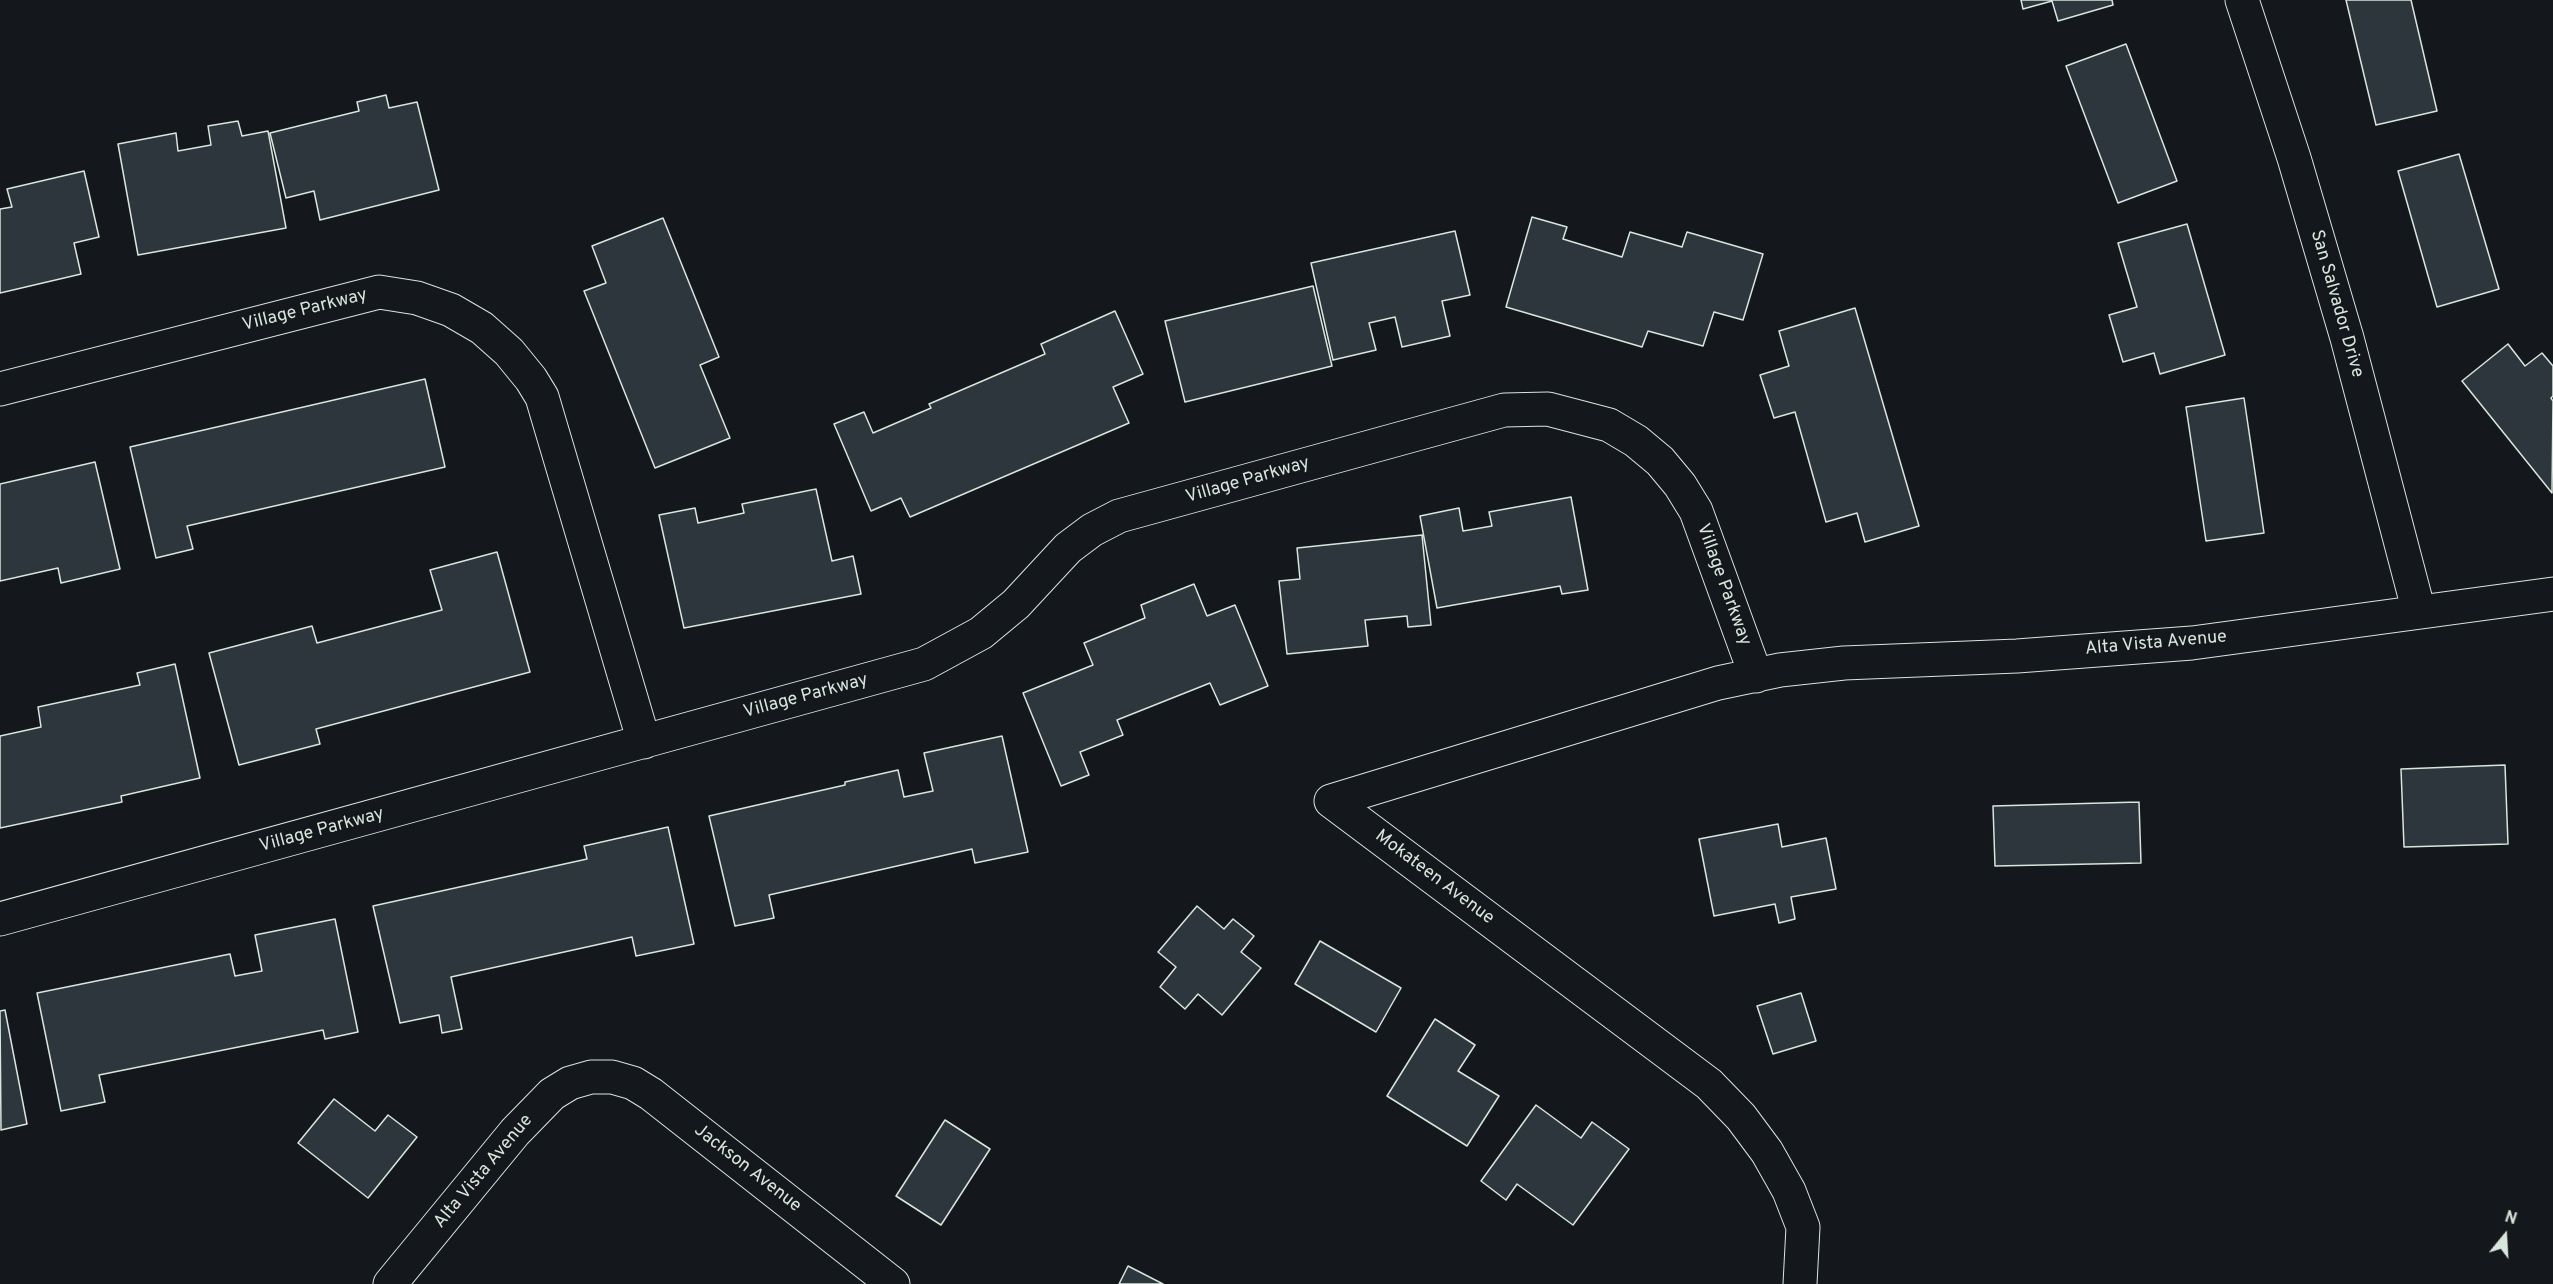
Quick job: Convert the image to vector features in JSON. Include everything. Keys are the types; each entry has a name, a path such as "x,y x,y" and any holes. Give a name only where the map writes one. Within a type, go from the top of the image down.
{"street":[{"name":"San Salvador Drive","path":"2241,0 2294,158 2347,338 2419,612"},
{"name":"Village Parkway","path":"0,389 379,292 417,298 451,310 482,328 509,352 543,398 644,742"},
{"name":"Village Parkway","path":"0,919 924,664 943,656 981,633 1016,603 1068,548 1092,530 1119,516 1504,410 1548,409 1609,425 1636,441 1660,461 1680,484 1696,511 1756,676"},
{"name":"Alta Vista Avenue","path":"1756,676 1780,670 1844,663 2017,656 2192,643 2553,594"},
{"name":"Mokateen Avenue","path":"1756,676 1718,683 1331,801 1709,1084 1741,1117 1767,1152 1789,1191 1803,1227 1800,1284"},
{"name":"Alta Vista Avenue","path":"390,1284 514,1131 552,1094 570,1083 591,1077"},
{"name":"Jackson Avenue","path":"591,1077 612,1077 633,1083 651,1094 893,1284"}],"building":[{"path":"2021,0 2112,0 2113,5 2058,21 2052,1 2023,9"},
{"path":"2346,0 2411,0 2437,111 2376,125"},
{"path":"2126,44 2177,181 2118,203 2066,66"},
{"path":"386,95 389,108 417,102 439,190 320,220 314,191 286,198 270,133 359,111 357,102"},
{"path":"238,121 242,136 268,131 286,228 138,255 118,144 176,133 178,151 211,145 208,126"},
{"path":"2459,154 2499,289 2437,307 2398,171"},
{"path":"84,171 99,237 74,243 81,274 0,293 0,209 12,207 7,189"},
{"path":"1532,217 1567,227 1563,239 1622,257 1630,232 1682,247 1687,232 1763,254 1743,320 1714,312 1703,346 1648,331 1642,347 1506,307"},
{"path":"663,218 719,357 700,365 730,438 655,468 584,291 606,283 592,246"},
{"path":"2187,224 2225,355 2160,374 2154,353 2123,362 2109,315 2137,307 2118,243"},
{"path":"1455,231 1470,295 1442,301 1450,336 1402,347 1395,317 1369,323 1376,350 1333,360 1311,263"},
{"path":"1313,286 1332,366 1185,402 1165,321"},
{"path":"1855,308 1919,526 1865,542 1857,513 1826,522 1795,412 1774,418 1760,375 1789,366 1779,331"},
{"path":"1115,311 1143,374 1113,387 1129,423 910,517 901,498 871,511 834,424 864,412 873,433 931,408 929,404 1045,354 1041,344"},
{"path":"2508,344 2525,366 2542,353 2553,366 2552,493 2462,381"},
{"path":"425,379 445,467 187,526 193,549 156,558 130,447"},
{"path":"2244,398 2264,533 2206,541 2186,407"},
{"path":"95,462 120,569 61,583 58,568 0,581 0,484"},
{"path":"816,489 832,561 853,556 861,594 684,628 659,515 695,508 698,523 744,513 742,504"},
{"path":"1571,497 1588,590 1562,594 1560,586 1437,608 1420,516 1459,508 1463,531 1492,526 1489,512"},
{"path":"1422,535 1431,625 1408,627 1407,616 1365,620 1368,646 1287,654 1279,581 1300,579 1297,548"},
{"path":"497,552 530,672 316,729 320,744 239,765 209,653 312,626 317,643 442,610 430,570"},
{"path":"1194,584 1207,616 1235,605 1268,686 1220,705 1210,683 1117,720 1123,735 1080,752 1089,775 1061,786 1023,693 1093,665 1084,643 1145,618 1141,605"},
{"path":"175,664 200,778 121,796 122,802 0,828 0,736 41,727 38,707 140,685 137,673"},
{"path":"1002,736 1028,852 975,863 972,849 769,895 774,918 735,926 709,816 845,785 845,782 898,770 904,797 933,791 924,753"},
{"path":"2505,765 2508,844 2404,847 2401,769"},
{"path":"2139,802 2141,863 1995,866 1993,806"},
{"path":"1778,824 1782,847 1826,838 1836,889 1791,897 1795,919 1779,923 1775,904 1714,916 1699,839"},
{"path":"668,827 694,944 636,956 632,937 451,977 462,1029 442,1033 439,1015 400,1023 373,906 587,859 584,846"},
{"path":"1197,906 1224,929 1233,919 1254,936 1241,952 1261,968 1222,1015 1198,994 1185,1009 1160,987 1176,967 1158,952"},
{"path":"335,919 358,1032 325,1039 323,1030 99,1075 105,1102 61,1111 37,993 230,954 235,976 262,971 255,935"},
{"path":"1320,941 1401,988 1376,1032 1295,984"},
{"path":"1801,993 1816,1041 1773,1054 1757,1006"},
{"path":"5,1010 27,1124 1,1130 0,1011"},
{"path":"1435,1019 1475,1045 1458,1071 1499,1096 1467,1146 1387,1096"},
{"path":"334,1099 375,1131 388,1115 417,1137 368,1198 298,1143"},
{"path":"1536,1105 1581,1138 1592,1122 1629,1149 1573,1225 1517,1184 1506,1200 1481,1181"},
{"path":"945,1120 990,1149 941,1225 896,1196"},
{"path":"1128,1266 1163,1284 1119,1284"}]}
